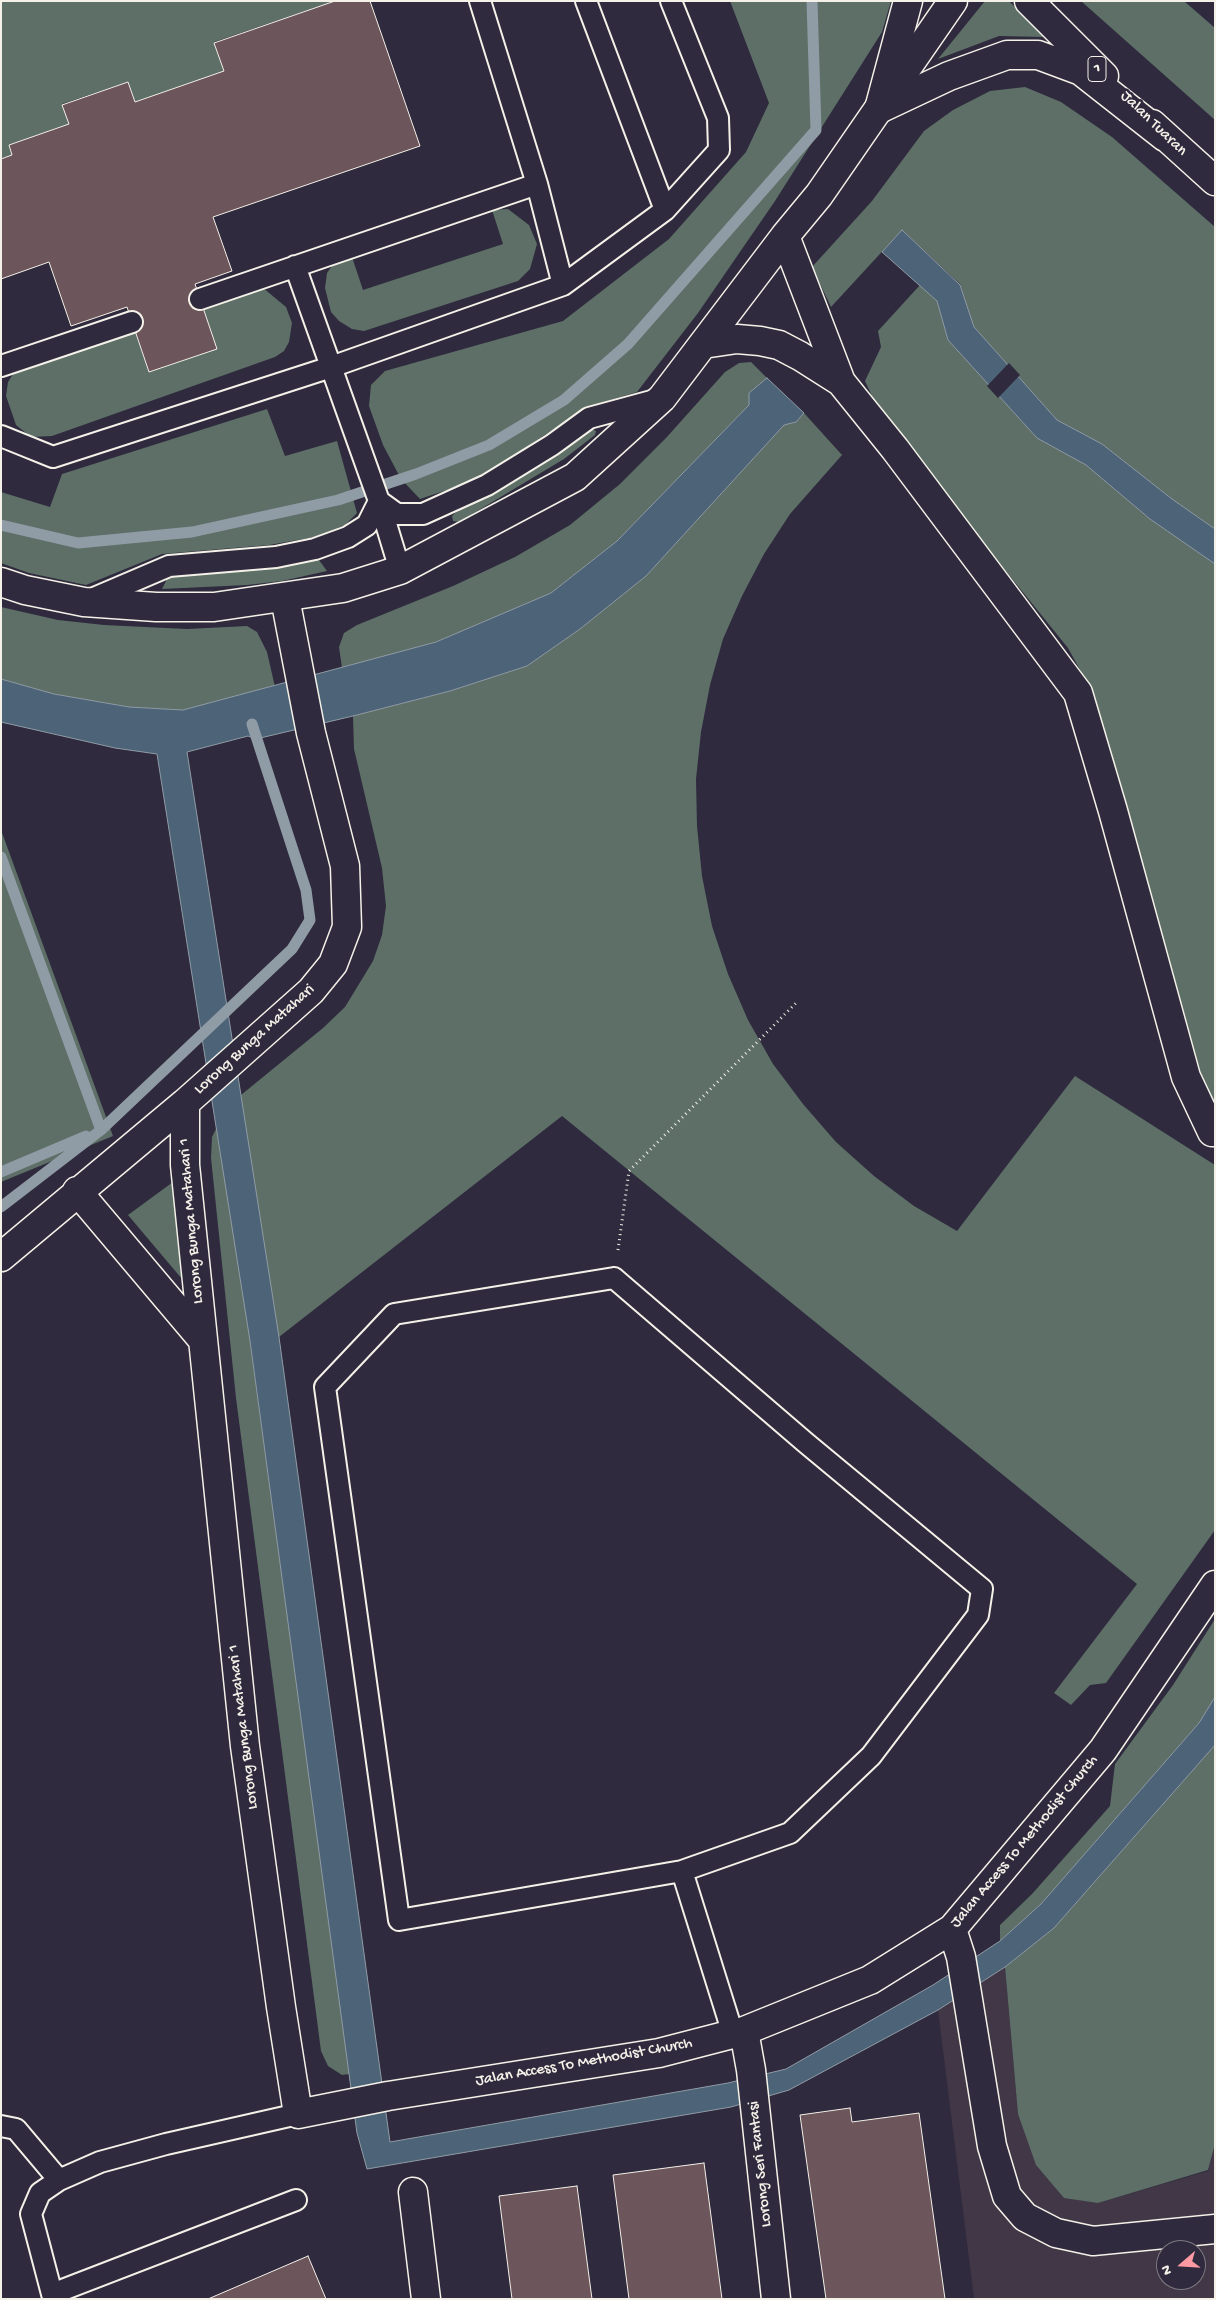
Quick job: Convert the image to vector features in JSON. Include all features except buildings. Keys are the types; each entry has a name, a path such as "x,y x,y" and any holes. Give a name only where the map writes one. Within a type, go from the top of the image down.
{"street":[{"path":"879,109 908,1"},
{"path":"1,582 24,590 84,602 156,607 214,606 285,598 343,588 400,570 575,477 662,398 785,236 819,196 953,1"},
{"name":"Jalan Tuaran","path":"1029,1 1166,138 1215,181"},
{"path":"879,109 949,76 1007,55 1038,55 1081,71 1166,138"},
{"path":"785,236 841,382 894,449 1078,693 1114,811 1186,1077 1212,1132"},
{"path":"703,344 737,339 760,340 779,345 841,382"},
{"name":"Lorong Bunga Matahari","path":"1,1257 77,1191 185,1103 311,991 333,964 347,926 346,866 311,733 285,598"},
{"name":"Lorong Bunga Matahari 1","path":"185,1103 185,1164 245,1746 298,2114"},
{"name":"Lorong Bunga Matahari 1","path":"77,1191 202,1339"},
{"name":"Jalan Access To Methodist Church","path":"298,2114 388,2096 651,2055 739,2032 870,1980 952,1929 1103,1750 1215,1585"},
{"path":"952,1929 961,1957 992,2146 1007,2196 1025,2217 1056,2233 1093,2240 1215,2229"},
{"name":"Lorong Seri Fantasi","path":"739,2032 751,2070 776,2299"},
{"path":"413,2192 426,2299"}],"lane":[{"path":"480,1 537,184 563,285"},
{"path":"586,1 665,210"},
{"path":"1,436 53,457 331,367 563,285 665,210 719,150 718,118 671,1"},
{"path":"200,299 537,184"},
{"path":"295,266 379,501 400,570"},
{"path":"1,366 132,322"},
{"path":"379,501 397,514 423,514 488,485 552,445 590,418 662,398"},
{"path":"84,602 169,566 276,557 315,549 348,537 367,526 379,501"},
{"path":"614,1278 799,1437 982,1589 978,1614 872,1756 790,1833 682,1871 399,1920 326,1387 394,1314 614,1278"},
{"path":"682,1871 739,2032"},
{"path":"296,2200 50,2297 31,2214 40,2193 59,2180 100,2162 298,2114"},
{"path":"1,2126 16,2129 59,2180"}],"path":[{"path":"614,1278 629,1171 798,1001"}],"shaded area":[{"path":"1005,1967 1018,2114 1098,2203 1208,2171 1215,2144 1215,2299 974,2299 938,2010"}],"green space":[{"path":"1,1 335,1 214,42 224,71 135,102 128,82 62,104 69,124 9,145 12,155 1,159"},
{"path":"730,1 891,1 882,32 775,201 698,313 637,392 587,407 477,480 420,499 401,479 383,445 369,406 371,385 385,371 563,321 669,239 746,152 769,103"},
{"path":"985,1 1009,1 1044,37 999,36 938,59"},
{"path":"1081,1 1184,1 1215,28 1215,120"},
{"path":"1025,87 1061,102 1112,137 1215,227 1215,529 1172,499 1102,444 1057,420 974,327 960,284 902,230 831,307 812,267 872,201 924,131 953,110 990,91"},
{"path":"508,209 529,225 537,244 530,269 518,281 364,331 352,329 339,321 331,312 325,288 327,273 334,263 352,257 363,290 503,244 492,210"},
{"path":"920,285 937,301 948,340 1037,438 1086,465 1150,519 1215,564 1215,1113 1197,1072 1090,688 1068,648 882,418 865,381 881,347 878,331"},
{"path":"262,287 286,307 292,323 289,342 284,351 275,357 52,436 31,437 16,425 6,396 8,382 15,371 135,331 149,372 216,349 202,306"},
{"path":"751,362 767,378 749,393 749,405 617,541 551,593 436,642 342,668 339,647 344,633 357,625 453,586 515,557 570,525 620,484 666,438 725,372 739,363"},
{"path":"267,409 285,456 337,441 357,513 345,525 315,537 269,545 162,554 86,585 29,573 1,563 1,492 50,507 62,474"},
{"path":"804,413 842,455 790,514 764,554 742,596 723,639 710,685 701,732 696,779 697,826 702,876 712,926 728,974 748,1020 773,1064 803,1104 836,1142 874,1176 914,1206 957,1231 1075,1076 1215,1165 1215,1530 1106,1683 1090,1685 1071,1705 1054,1693 1137,1584 562,1116 279,1337 250,1342 350,2074 342,2075 328,2066 321,2051 236,1398 211,1158 212,1137 222,1117 241,1095 323,1028 345,1007 373,961 382,935 386,906 382,868 354,749 353,716 450,691 527,666 580,629 646,576 784,425 796,422"},
{"path":"590,428 596,431 595,435 564,459 459,522 453,521 452,516 455,513 535,468"},
{"path":"316,556 327,571 282,581 247,585 162,589 169,575"},
{"path":"1,607 58,620 104,625 187,629 247,626 257,632 267,652 275,687 183,710 129,707 54,694 1,679"},
{"path":"1,830 113,1136 1,1182"},
{"path":"173,1182 182,1279 128,1215"},
{"path":"1215,1619 1215,1697 1199,1723 1041,1904 1000,1941 1000,1925 1032,1894 1110,1806 1115,1764 1173,1685"},
{"path":"1215,1745 1215,2144 1208,2170 1098,2203 1064,2198 1036,2165 1018,2114 1005,1967 1054,1928"}],"water":[{"path":"902,230 960,285 974,327 1057,420 1102,444 1172,499 1215,529 1215,564 1150,519 1086,465 1037,438 948,340 937,301 882,252"},
{"path":"767,378 804,413 796,422 784,425 646,576 580,629 527,666 450,691 353,716 256,739 248,736 187,752 279,1337 390,2142 728,2083 786,2069 933,1985 1000,1941 1041,1904 1199,1723 1215,1697 1215,1745 1054,1928 1005,1967 938,2010 789,2090 731,2107 367,2169 357,2133 250,1341 157,754 115,748 1,722 1,679 54,694 129,707 183,710 436,642 551,593 617,541 749,405 749,393"}],"pier":[{"path":"1009,363 1020,375 998,398 987,386"}],"waterway":[{"path":"1,525 78,543 192,532 338,500 416,474 489,445 564,400 628,344 816,130 812,1"},
{"path":"1,1207 101,1130 292,949 310,920 306,890 252,724"},
{"path":"1,857 101,1130"},
{"path":"1,1172 86,1136"}]}
